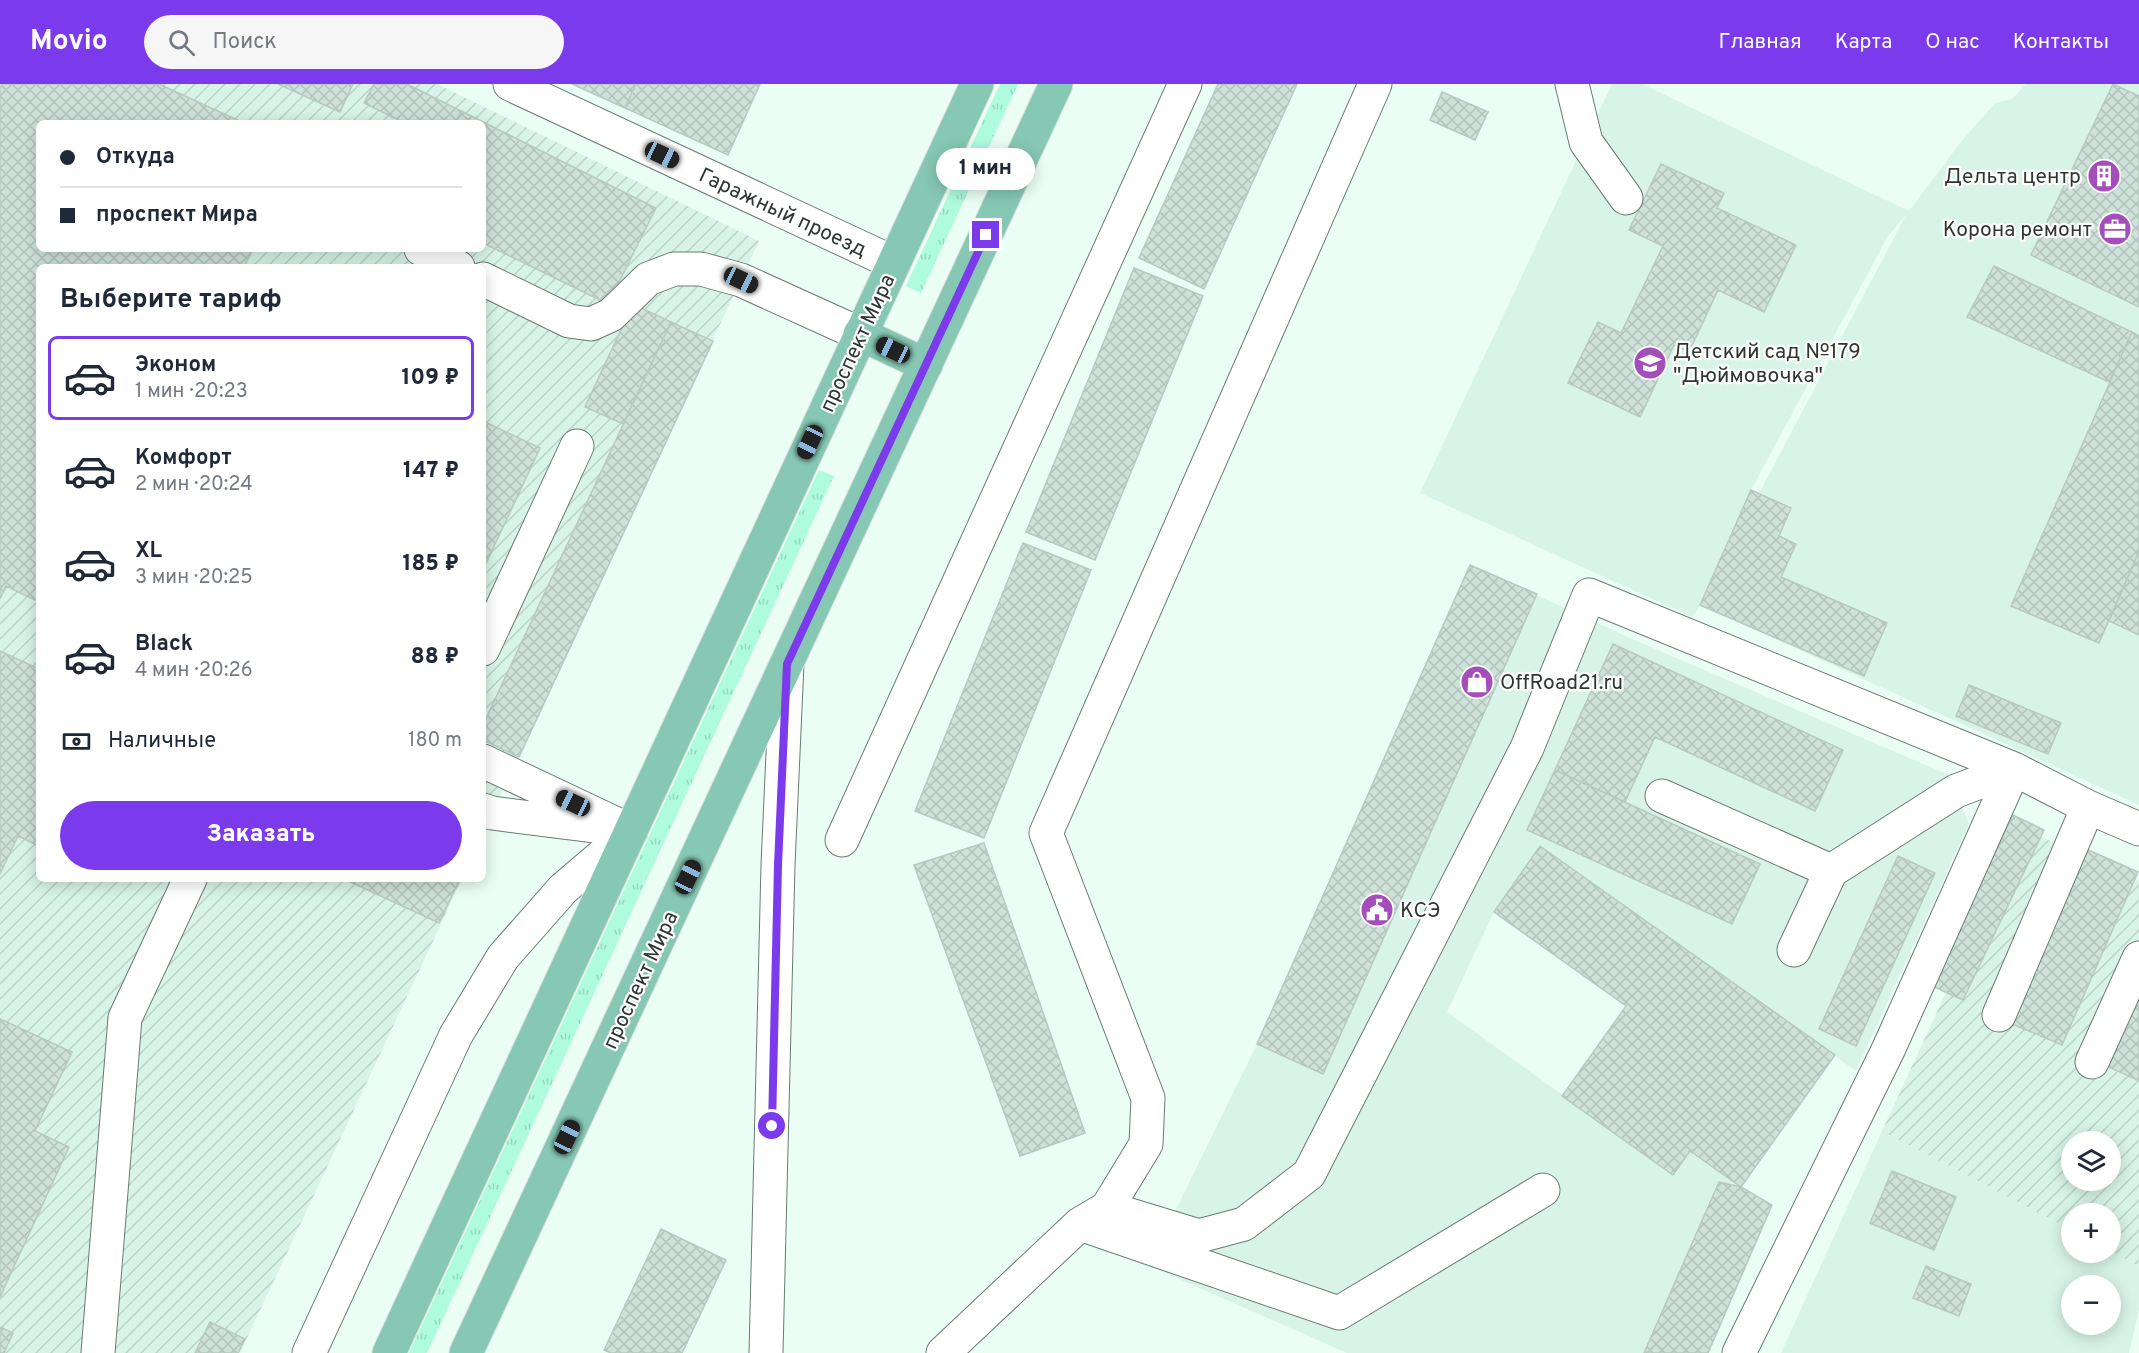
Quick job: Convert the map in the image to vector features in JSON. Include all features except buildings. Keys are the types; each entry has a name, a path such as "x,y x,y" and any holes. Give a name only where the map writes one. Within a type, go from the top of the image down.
{"main road":[{"name":"проспект Мира","path":"389,1353 976,84"},
{"name":"проспект Мира","path":"466,1353 1056,84"},
{"path":"860,334 926,365"}],"street":[{"name":"Гаражный проезд","path":"510,84 894,263"},
{"path":"842,840 1185,84"},
{"path":"943,1353 1093,1216 1146,1144 1148,1098 1046,833 1375,84"},
{"path":"1572,84 1586,142 1626,198"},
{"path":"427,252 453,264"},
{"path":"486,280 569,321 591,324 611,315 648,279 674,269 701,269 741,280 860,334"},
{"path":"486,643 578,446"},
{"path":"1093,1216 1199,1236 1244,1224 1309,1174 1527,748 1589,595 2014,769 2088,807 2139,829"},
{"path":"766,1353 778,865 787,664"},
{"path":"486,762 630,831"},
{"path":"1794,950 1832,871 1956,791 2014,769"},
{"path":"1738,1353 1889,1048 2014,769"},
{"path":"1662,796 1832,871"},
{"path":"1999,1015 2088,807"},
{"path":"486,811 630,831"},
{"path":"309,1353 456,1035 504,957 563,889 630,831"},
{"path":"98,1353 125,1018 189,882"},
{"path":"2092,1062 2139,958"},
{"path":"1093,1216 1340,1313 1543,1190"}],"shaded area":[{"path":"0,84 437,84 759,241 486,827 486,264 36,264 36,882 461,882 240,1353 0,1353"},
{"path":"1612,84 1642,84 1909,211 1960,143 1995,103 2012,99 2026,84 2139,84 2139,805 1701,605 1692,617 1420,493","holes":["1906,215 1706,594 1751,490 1888,236"]},
{"path":"1470,565 1639,642 1949,775 1969,824 1856,1071 1540,847 1494,912 1447,1012 1673,1174 1690,1151 1741,1187 1772,1205 1708,1353 1347,1353 1154,1268 1159,1244 1257,1044"},
{"path":"2022,828 2139,881 2139,1266 2121,1256 2121,1203 2061,1203 2061,1225 1882,1131"},
{"path":"1882,1131 2061,1225 2061,1263 2121,1263 2121,1256 2139,1266 2139,1310 2129,1353 1781,1353"}],"green space":[{"path":"1000,84 1018,84 921,293 906,286"},
{"path":"819,470 834,476 427,1353 409,1353"}],"place":[{"name":"Дельта центр","path":"2104,176"},
{"name":"Корона ремонт","path":"2115,229"},
{"name":"Детский сад №179 \"Дюймовочка\"","path":"1650,363"},
{"name":"OffRoad21.ru","path":"1477,682"},
{"name":"КСЭ","path":"1377,910"}],"route":[{"path":"772,1126 778,865 787,664 986,235"}]}
